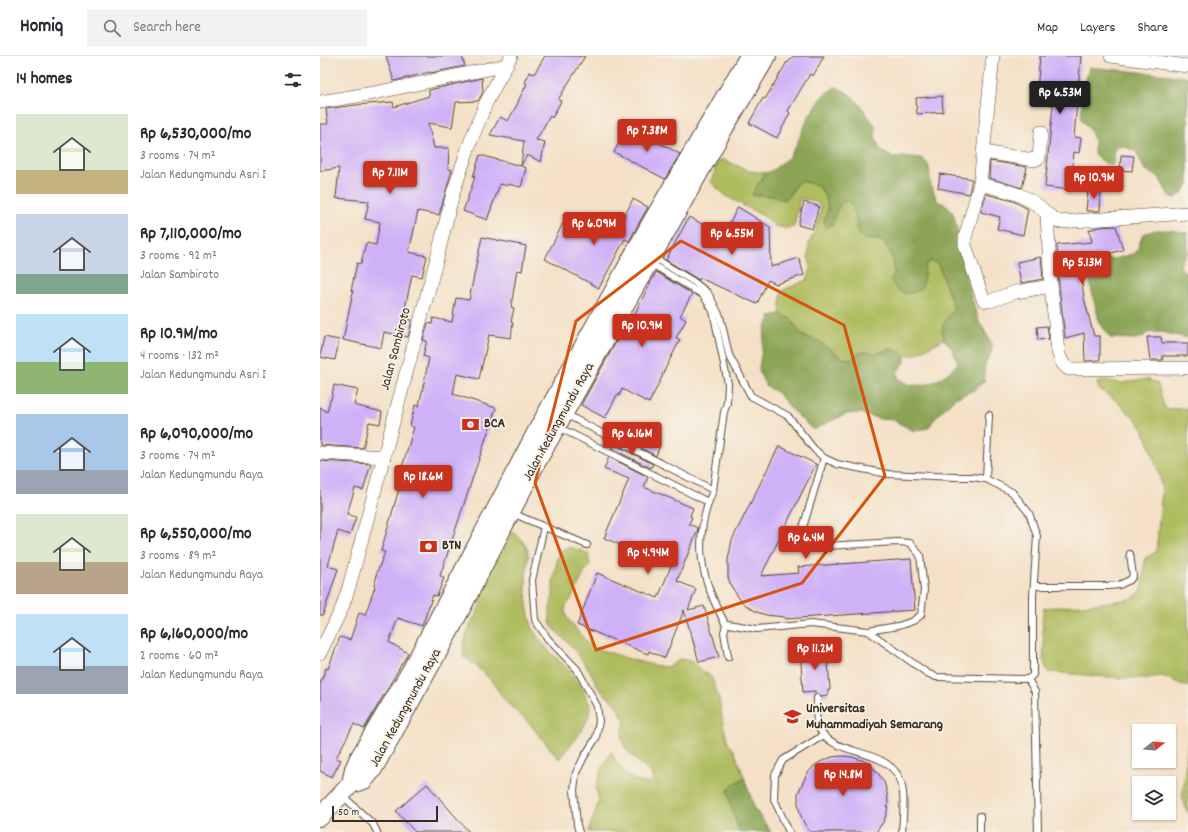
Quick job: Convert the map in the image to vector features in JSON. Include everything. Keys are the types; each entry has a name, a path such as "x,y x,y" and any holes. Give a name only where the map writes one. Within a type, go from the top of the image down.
{"main road":[{"name":"Jalan Kedungmundu Raya","path":"346,789 359,758 422,649 596,322 650,225 749,56"},
{"name":"Jalan Kedungmundu Raya","path":"320,817 346,789 364,780 373,769 450,630 537,461 724,128 767,56"}],"street":[{"path":"993,56 980,184 965,238 965,245 982,299 986,301 1016,292 1051,286"},
{"path":"1111,56 1188,66"},
{"path":"320,102 374,93 509,60"},
{"name":"Jalan Sambiroto","path":"320,653 342,608 349,587 453,192 470,143 486,104 509,60"},
{"path":"983,152 1034,160 1038,158 1041,132"},
{"path":"980,184 1015,194 1032,201 1059,222 1124,216 1188,213"},
{"path":"1047,214 1051,286 1058,352 1065,367 1069,369 1188,368"},
{"path":"320,453 384,457"}],"lane":[{"path":"650,259 694,282 708,293 720,316 729,354 751,396 788,416 814,449 824,458 837,464 888,474 955,478 972,477 986,479 1012,492 1029,513 1037,536 1034,586 1033,675 1028,679 936,677 927,673 868,631"},
{"path":"650,259 703,295 713,311 728,384 727,403 724,412 713,490 708,502 700,544 702,564 715,606 726,625 724,632 728,657"},
{"path":"986,479 989,415"},
{"path":"560,420 713,490"},
{"path":"560,420 708,502"},
{"path":"726,625 728,624 757,629 811,624 868,631 898,626 913,621 921,615 924,590 920,555 910,543 898,542 808,548 804,544 801,534 824,458"},
{"path":"510,512 587,545"},
{"path":"544,527 532,580 535,620 548,639 577,669 597,706 599,721 596,738 576,773 574,790 579,832"},
{"path":"1034,586 1119,585 1130,580 1133,576 1130,554"},
{"path":"1028,679 1035,692 1038,832"},
{"path":"817,698 818,725 824,735 834,744 874,756 890,766 899,778 903,792 902,832"},
{"path":"789,832 774,799 775,775 783,760 824,735"},
{"path":"346,789 378,832"},
{"path":"980,816 980,832"}],"highlighted area":[{"path":"681,241 844,325 885,476 802,583 596,650 535,483 576,321"}],"green space":[{"path":"1089,67 1188,77 1188,185 1181,194 1175,198 1169,196 1159,177 1144,169 1136,151 1123,146 1117,147 1113,153 1115,159 1112,165 1105,163 1094,154 1092,135 1081,119 1083,92"},
{"path":"835,87 846,92 862,107 875,127 876,141 883,152 887,155 898,157 920,158 927,163 930,182 938,202 945,204 953,213 960,240 966,279 978,319 992,344 992,351 984,369 984,381 974,390 955,398 936,417 928,428 914,431 893,420 880,419 860,413 846,414 813,430 792,410 778,393 766,386 760,374 759,368 765,329 771,316 780,314 791,319 801,335 820,342 842,358 852,359 857,354 863,352 876,354 892,349 902,352 905,356 905,362 897,372 898,379 909,384 923,385 936,381 948,373 958,363 952,349 944,339 942,332 943,325 954,308 938,264 931,261 926,264 922,288 908,294 900,292 893,285 891,279 894,274 894,265 889,250 880,240 867,240 860,235 854,209 848,200 844,201 839,206 832,225 827,228 824,221 828,209 825,196 818,185 800,181 785,200 772,196 752,195 766,173 773,170 789,157 796,146 809,116 824,95"},
{"path":"722,159 749,171 766,173 755,189 753,195 772,196 778,199 793,191 795,185 801,181 818,185 825,196 832,225 839,206 844,201 848,200 853,205 858,231 868,240 881,241 887,246 894,269 894,275 891,279 924,271 926,264 931,261 938,264 954,308 944,326 944,339 916,354 905,356 901,351 888,349 876,354 863,352 852,359 842,358 814,339 801,335 791,319 780,314 781,295 783,290 807,280 811,269 808,256 809,243 815,231 821,208 815,202 800,198 794,227 785,228 775,226 765,217 726,196 711,182 717,163"},
{"path":"1156,230 1170,230 1188,233 1188,254 1182,259 1180,265 1182,270 1188,273 1188,338 1160,332 1147,333 1143,337 1136,339 1110,338 1099,321 1091,288 1088,262 1101,259 1115,259 1136,253 1143,234"},
{"path":"1147,379 1157,383 1166,409 1188,408 1188,687 1162,676 1148,678 1120,678 1048,672 1043,660 1044,646 1042,620 1044,608 1132,599 1142,590 1145,558 1156,552 1162,491 1160,477 1143,429 1115,400 1099,389 1097,383 1103,380 1121,383"},
{"path":"513,532 525,544 527,550 527,599 529,615 535,633 544,645 576,679 581,686 590,706 587,721 583,728 559,759 528,722 508,704 489,678 464,657 463,650 468,630 480,605 489,572"},
{"path":"570,547 588,553 590,566 586,570 570,601 566,605 565,611 567,618 588,644 595,648 633,660 664,667 670,666 680,659 693,662 701,671 708,674 712,678 719,699 728,743 734,750 744,777 728,789 730,802 739,832 588,832 599,801 596,787 604,764 611,752 623,770 633,779 645,783 653,782 653,775 626,749 622,740 625,721 615,703 600,690 590,671 572,647 550,623 553,581 557,561 559,554 563,549"},
{"path":"1188,744 1188,813 1182,799"},
{"path":"744,777 755,809 771,832 739,832 730,802 728,789"}],"building":[{"path":"386,56 462,56 465,66 430,72 394,81"},
{"path":"545,56 585,56 558,100 561,101 552,118 550,116 536,140 545,142 541,162 527,155 521,166 524,141 490,135 500,117 508,121 527,84 525,83 529,72 534,74"},
{"path":"793,56 824,56 813,76 810,74 788,111 790,113 777,138 749,123 763,98 765,99 787,62 788,63"},
{"path":"1040,56 1081,56 1074,137 1081,138 1079,153 1074,152 1071,190 1045,187 1053,105 1036,102"},
{"path":"482,78 483,92 478,101 456,102 452,127 428,123 434,148 449,148 448,169 452,170 439,215 418,211 409,252 427,256 422,277 412,275 403,318 412,320 408,337 384,332 381,348 343,340 357,263 361,264 366,243 376,245 380,222 365,219 369,201 336,198 339,168 320,171 320,124 328,124 326,109 393,102 394,107 429,96 429,90"},
{"path":"942,96 943,112 917,114 916,98"},
{"path":"628,126 680,154 665,179 614,152"},
{"path":"480,155 526,168 521,187 500,184 487,220 463,211 475,177 473,177"},
{"path":"1121,155 1134,156 1132,171 1120,170"},
{"path":"990,161 1027,167 1022,188 989,178"},
{"path":"940,174 972,179 969,194 938,188"},
{"path":"1088,189 1101,190 1100,211 1086,211"},
{"path":"986,194 1013,201 1028,209 1023,235 997,229 1000,217 981,212"},
{"path":"633,199 648,207 629,241 625,239 599,288 545,259 563,223 588,236 598,216 619,227"},
{"path":"804,202 819,206 812,229 798,225"},
{"path":"738,207 770,227 771,267 799,258 804,275 776,284 768,280 757,304 700,278 699,280 666,260 689,217 723,235"},
{"path":"1116,226 1123,250 1079,261 1084,298 1094,336 1100,336 1100,360 1085,361 1084,333 1065,338 1059,285 1057,245 1092,242 1089,230 1099,227"},
{"path":"482,237 526,246 522,271 517,270 511,307 514,308 511,322 513,323 511,338 489,335 479,379 457,374 453,394 496,408 440,576 444,578 437,596 433,595 422,626 398,618 389,642 408,653 364,729 354,724 336,758 341,760 332,777 320,771 320,684 326,668 328,669 340,637 350,640 359,613 365,615 375,587 376,575 385,552 381,551 399,489 396,488 414,427 410,426 415,405 419,406 429,358 423,356 427,341 423,340 428,323 432,324 433,318 452,322 456,298 469,300"},
{"path":"1041,257 1043,279 1021,283 1017,262"},
{"path":"656,272 692,294 680,316 686,320 676,338 680,340 649,403 622,389 619,396 617,395 605,418 581,405 621,333 630,338 641,319 634,315"},
{"path":"1047,326 1049,339 1038,340 1037,327"},
{"path":"324,337 339,340 335,360 320,357"},
{"path":"1147,337 1161,337 1162,343 1188,343 1188,356 1162,356 1163,360 1150,360"},
{"path":"334,385 358,390 354,405 382,412 380,424 369,422 363,448 320,445 320,407 327,412"},
{"path":"620,429 660,445 656,456 617,436"},
{"path":"614,444 653,464 651,468 612,449"},
{"path":"779,446 816,464 761,576 799,573 798,567 911,559 915,610 785,619 784,617 766,615 757,612 741,601 731,586 728,577 728,560 732,540"},
{"path":"609,457 648,477 644,487 693,508 690,516 692,517 689,524 698,528 677,581 696,589 688,610 704,606 719,657 699,662 684,610 665,658 649,651 648,654 577,625 597,573 658,598 671,566 604,538 629,479 604,469"},
{"path":"320,461 371,464 363,490 355,488 347,514 356,517 350,535 338,531 328,566 338,569 323,615 320,615"},
{"path":"827,647 830,690 828,690 828,696 821,697 819,694 815,694 815,691 803,692 800,649"},
{"path":"842,756 862,760 878,773 884,782 888,802 887,812 884,821 876,832 810,832 804,823 800,814 798,793 807,774 814,766 822,761 832,757"},
{"path":"427,784 469,832 415,832 396,811"}],"place":[{"name":"BCA","path":"471,424"},
{"name":"BTN","path":"429,546"},
{"name":"Universitas Muhammadiyah Semarang","path":"793,717"}]}
